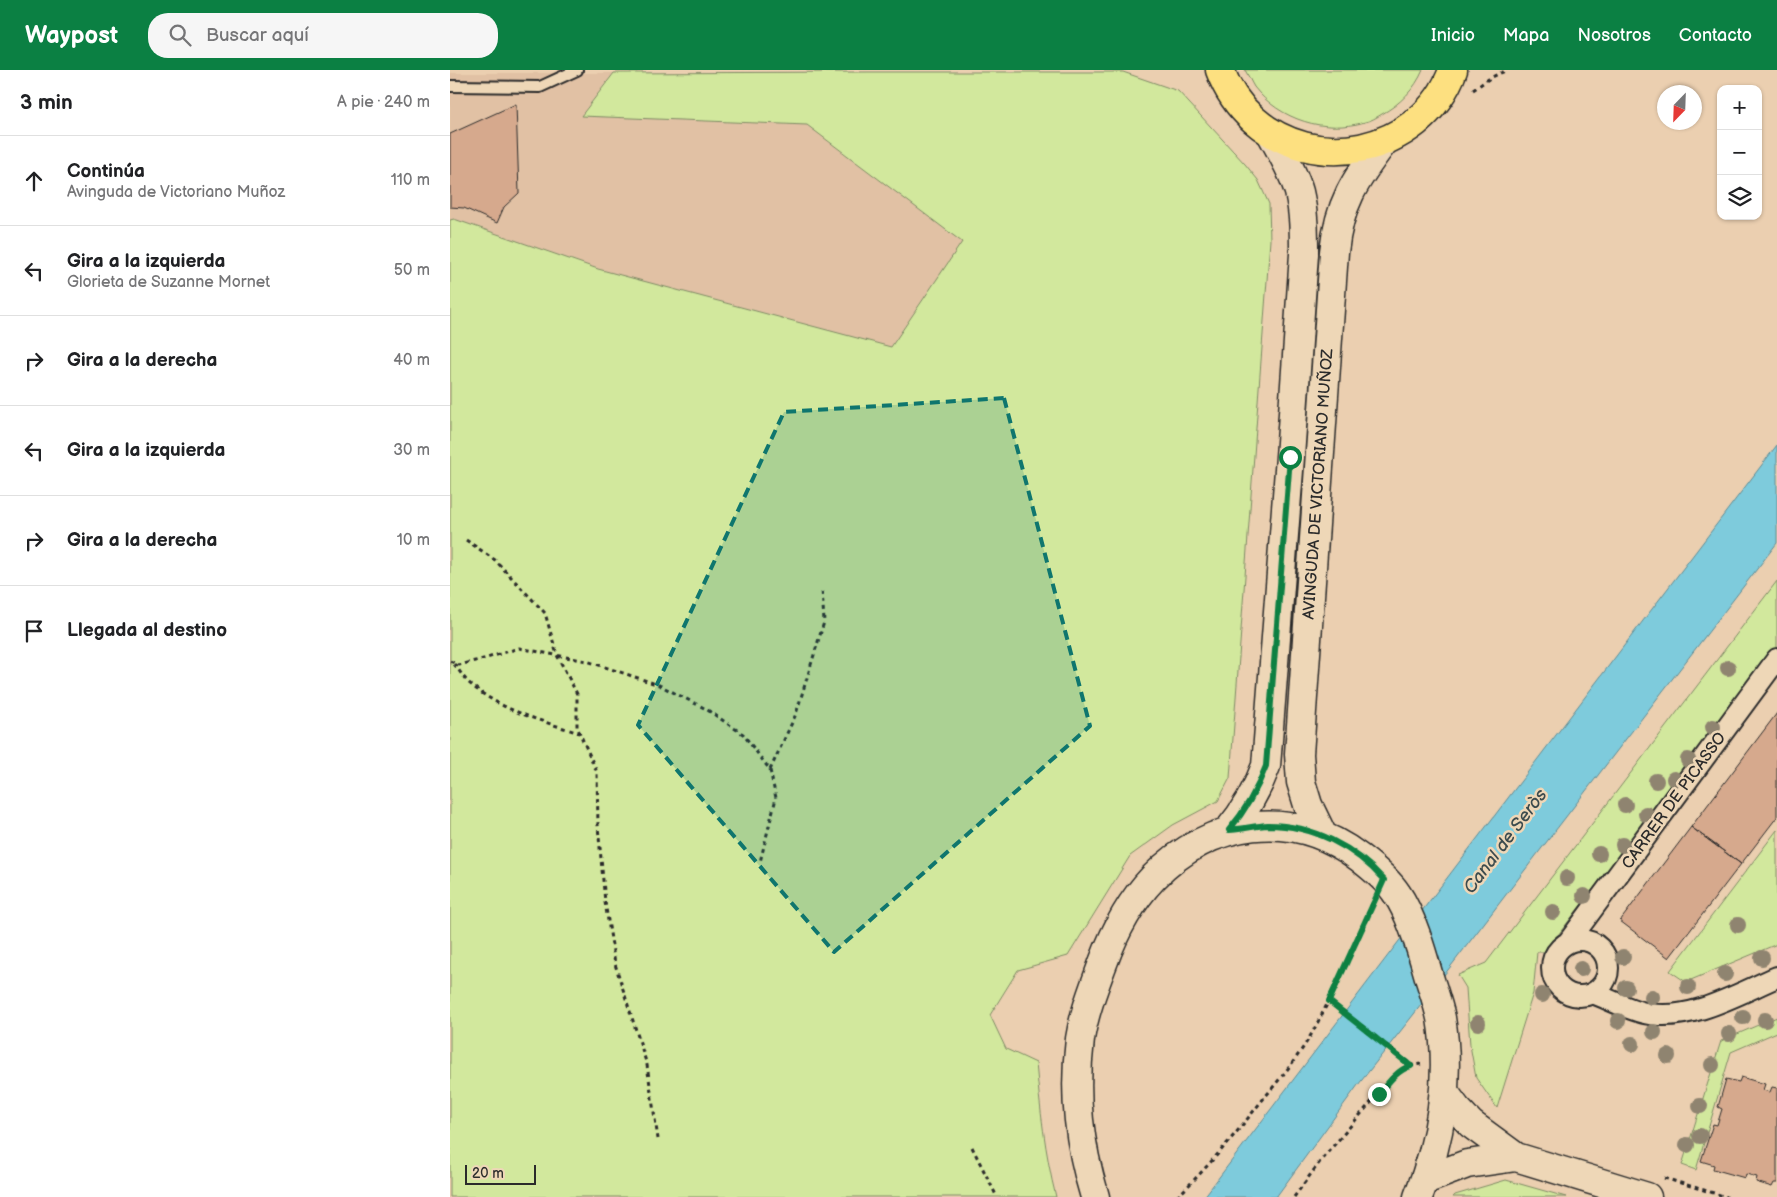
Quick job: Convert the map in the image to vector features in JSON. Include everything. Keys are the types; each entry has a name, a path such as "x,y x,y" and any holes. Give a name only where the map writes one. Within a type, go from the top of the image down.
{"main road":[{"path":"1216,73 1235,100 1252,118 1271,133 1292,143 1314,150 1337,151 1360,149 1383,143 1404,131 1423,116 1459,77"},
{"name":"AVINGUDA DE VICTORIANO MUÑOZ","path":"1229,830 1243,814 1258,788 1266,766 1304,254 1304,225 1299,191 1271,133"},
{"name":"AVINGUDA DE VICTORIANO MUÑOZ","path":"1322,834 1308,805 1301,782 1299,754 1334,252 1338,222 1348,194 1356,179 1383,143"},
{"path":"1095,1197 1085,1162 1078,1118 1077,1078 1081,1037 1092,992 1109,947 1129,908 1151,880 1174,858 1202,840 1229,830 1268,825 1322,834 1348,848 1373,867 1391,887 1411,924 1422,953 1440,1016 1445,1054 1444,1081 1437,1135 1421,1188"},
{"path":"1444,1081 1456,1108 1471,1124 1516,1158 1647,1197"},
{"path":"1421,1188 1467,1164 1516,1158"}],"street":[{"name":"CARRER DE PICASSO","path":"1569,941 1777,659"},
{"path":"1579,939 1597,944 1608,960 1609,970 1606,980 1601,988 1593,993 1584,996 1566,992 1559,987 1554,979 1552,962 1556,953 1569,941 1579,939"},
{"path":"1593,993 1637,1011 1660,1015 1678,1015 1694,1011 1777,977"}],"lane":[{"path":"450,86 540,87 577,70"}],"path":[{"path":"1459,77 1490,78 1507,70"},
{"path":"466,540 495,560 545,613 558,655 577,694 577,727 597,772 598,826 605,902 615,964 647,1065 658,1139"},
{"path":"770,770 796,714 824,622 822,589"},
{"path":"452,662 459,665 519,648 558,655 587,662 659,685 706,709 742,734 770,770 776,798 760,862"},
{"path":"452,662 467,681 493,701 521,714 580,733"},
{"path":"1177,1197 1195,1180 1280,1078 1311,1035 1391,887"},
{"path":"1329,1001 1411,1066"},
{"path":"1294,1197 1322,1159 1392,1078 1407,1066 1427,1063 1444,1081"},
{"path":"972,1147 997,1197"}],"highlighted area":[{"path":"1004,398 1090,726 834,952 638,725 784,412"}],"shaded area":[{"path":"450,73 614,73 581,116 807,125 963,242 891,347 598,269 454,219 450,220"}],"green space":[{"path":"1245,70 1423,70 1411,90 1389,110 1374,119 1350,125 1334,126 1304,121 1290,116 1277,108 1254,87"},
{"path":"1123,72 1178,91 1258,180 1269,204 1270,240 1230,778 1218,801 1173,825 1130,856 1068,956 1018,970 990,1015 1006,1049 1036,1063 1046,1147 1056,1197 450,1197 450,220 454,219 598,269 891,347 962,242 807,125 581,116 614,73"},
{"path":"1777,581 1777,649 1545,952 1537,952 1533,993 1497,1108 1476,1078 1470,1045 1466,988 1458,975 1486,963"},
{"path":"1777,830 1777,944 1686,982 1670,971"},
{"path":"1777,1017 1777,1032 1731,1052 1696,1170 1682,1165 1721,1041"},
{"path":"1506,1180 1566,1197 1453,1197"}],"water":[{"name":"Canal de Seròs","path":"1777,445 1777,543 1358,1085 1276,1197 1204,1197"}],"building":[{"path":"516,104 519,193 504,207 497,223 464,208 450,207 450,134"},
{"path":"1777,713 1777,817 1741,864 1691,827"},
{"path":"1691,827 1741,864 1669,958 1620,921"},
{"path":"1741,1077 1765,1084 1763,1090 1770,1092 1772,1087 1777,1088 1777,1183 1774,1183 1772,1187 1756,1182 1757,1177 1746,1174 1745,1178 1713,1169 1714,1165 1701,1161 1713,1124 1717,1125 1722,1109 1718,1107 1726,1079 1739,1082"}],"route":[{"path":"1290,457 1266,766 1258,788 1243,814 1229,830 1268,825 1322,834 1348,848 1373,867 1384,880 1329,1001 1411,1066 1407,1066 1392,1078 1379,1094"}]}
